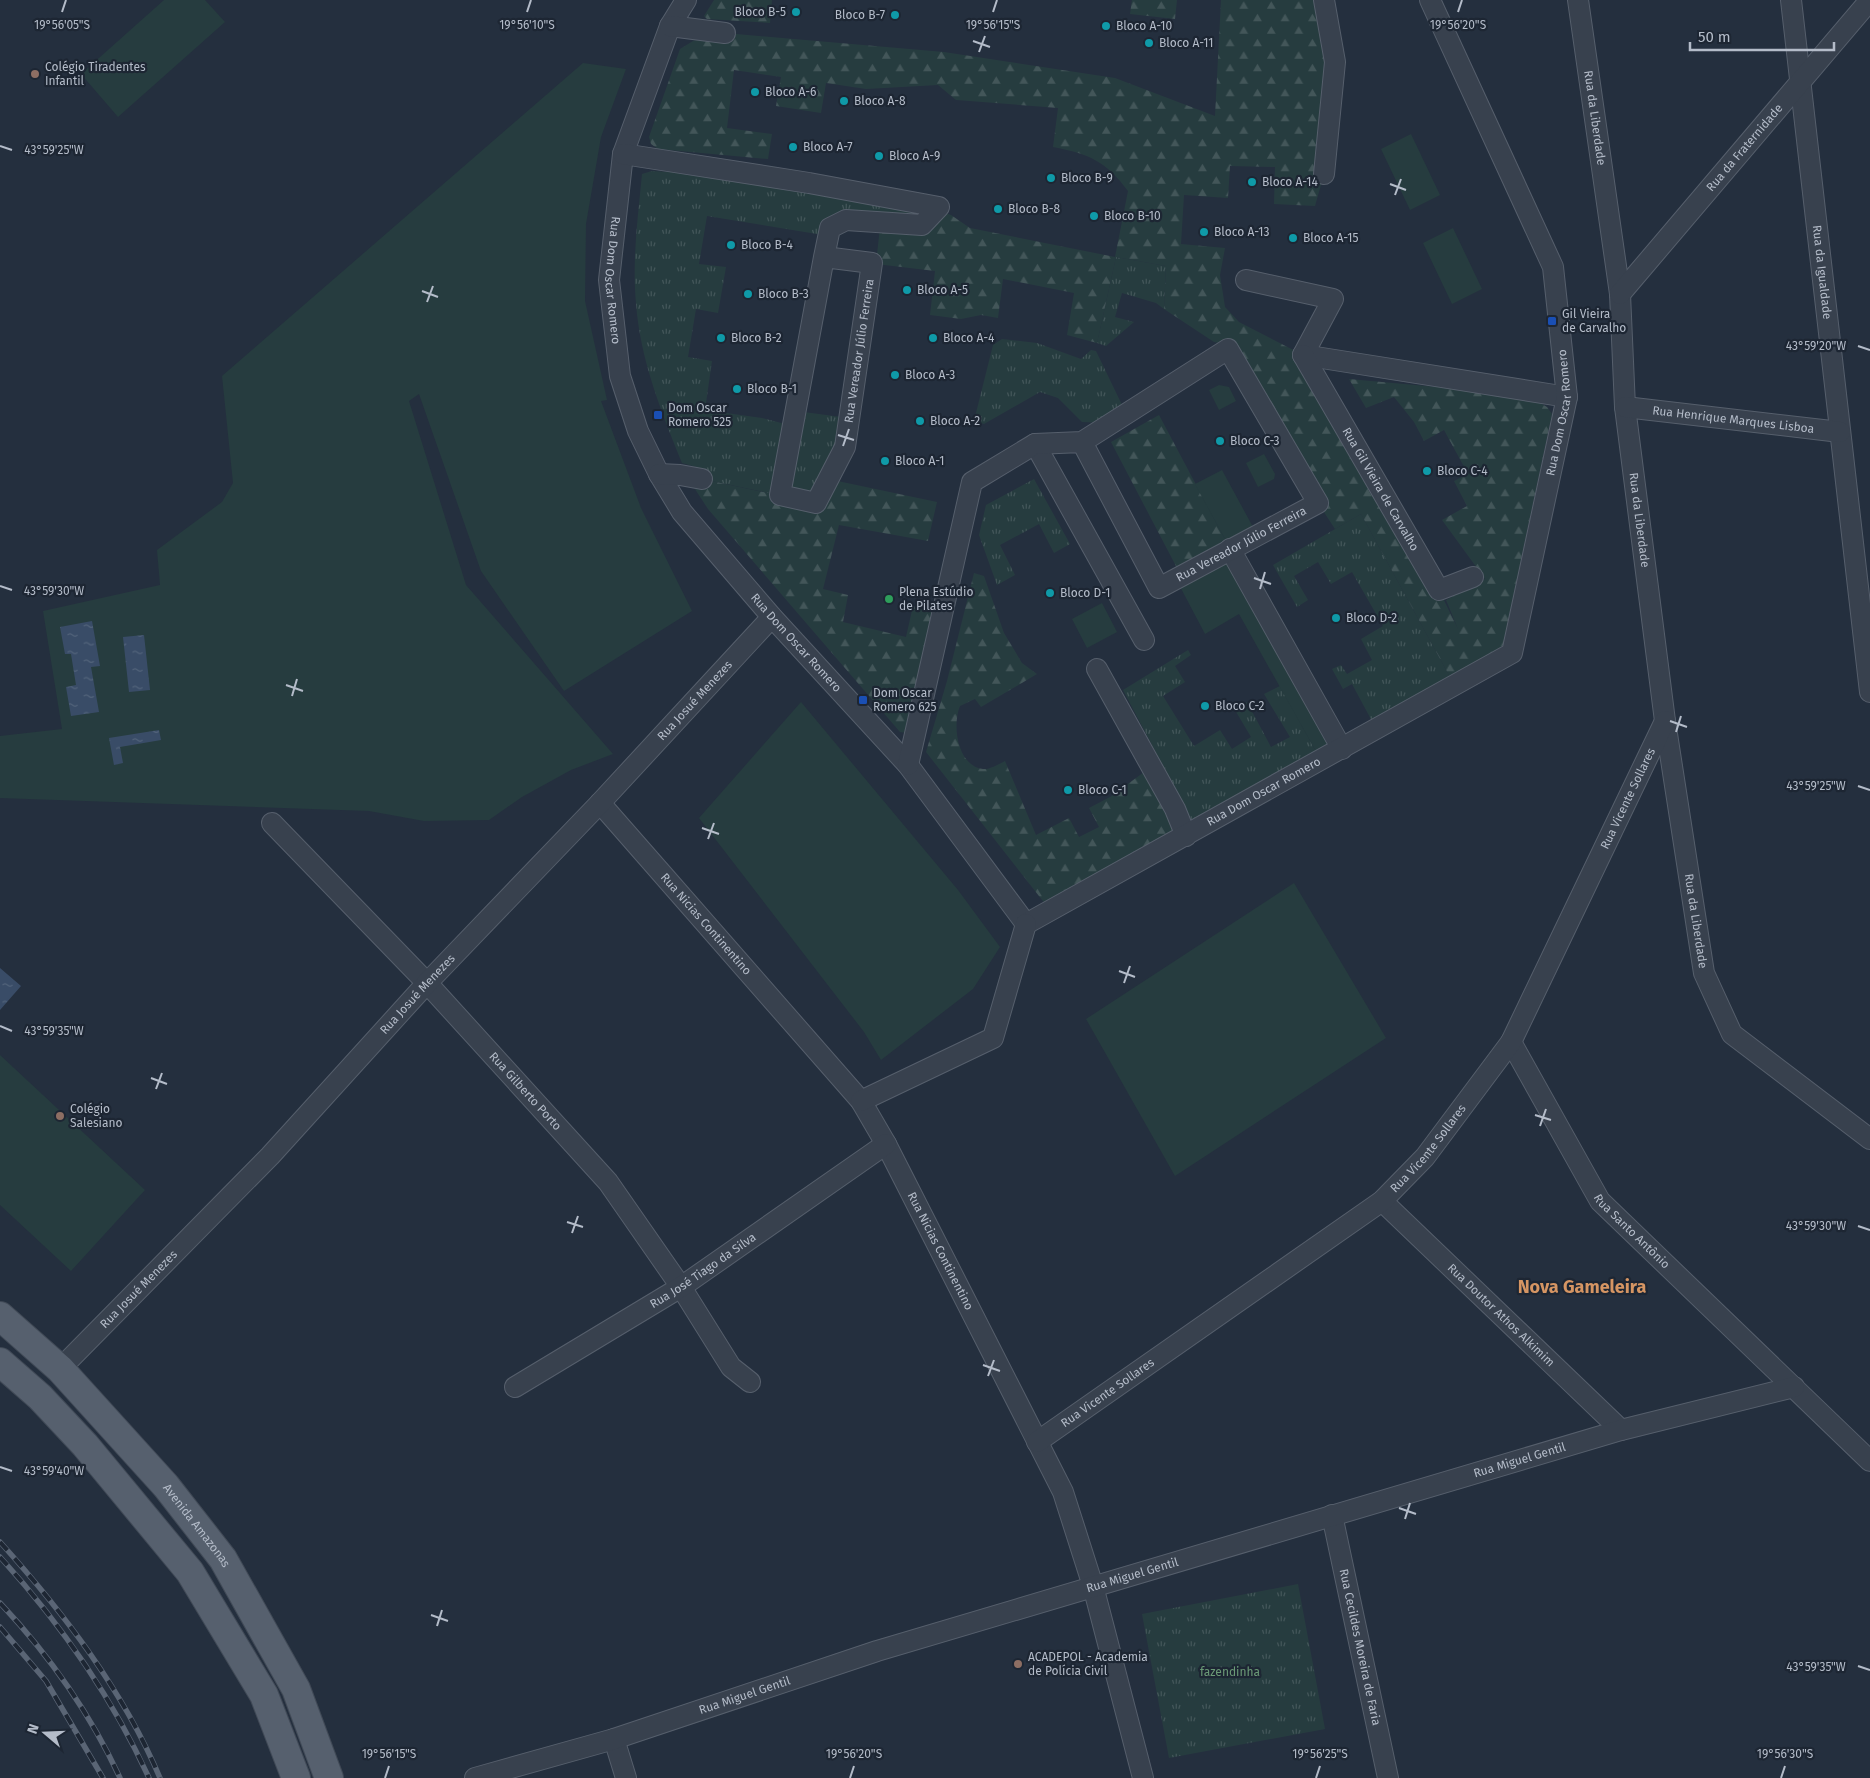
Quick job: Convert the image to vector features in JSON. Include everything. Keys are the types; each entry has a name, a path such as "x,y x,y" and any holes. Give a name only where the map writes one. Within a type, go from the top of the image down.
{"main road":[{"name":"Avenida Amazonas","path":"0,1316 60,1369 166,1486 223,1560 296,1689 329,1778"},
{"path":"0,1362 40,1397 85,1445 190,1572 264,1695 296,1778"}],"street":[{"name":"Rua Dom Oscar Romero","path":"686,0 670,26 622,154 609,280 620,376 638,431 659,474 682,512 772,617 908,765 1026,924 1512,653 1567,397 1554,267 1430,0"},
{"path":"1324,0 1335,62 1324,174"},
{"name":"Rua da Liberdade","path":"1578,0 1620,294 1624,407 1665,721 1704,973 1732,1034 1870,1139"},
{"name":"Rua da Igualdade","path":"1791,0 1840,432 1867,638 1870,692"},
{"name":"Rua da Fraternidade","path":"1620,294 1870,0"},
{"path":"670,26 726,33"},
{"path":"622,154 809,183 939,207 922,224 846,220 836,223 830,228 824,257"},
{"name":"Rua Vereador Júlio Ferreira","path":"824,257 872,263 845,447 816,503 780,496 824,257"},
{"path":"1246,280 1333,299 1304,355 1567,397"},
{"name":"Rua Vereador Júlio Ferreira","path":"1228,349 1318,503 1159,588 1082,442 1228,349"},
{"name":"Rua Gil Vieira de Carvalho","path":"1304,355 1439,590 1473,577"},
{"name":"Rua Henrique Marques Lisboa","path":"1624,407 1840,432"},
{"path":"908,765 972,482 1035,444 1082,442"},
{"path":"1035,444 1144,640"},
{"path":"659,474 702,479"},
{"path":"1230,549 1342,749"},
{"name":"Rua Josué Menezes","path":"60,1369 270,1156 427,983 600,803 772,617"},
{"path":"1097,669 1175,809 1186,836"},
{"name":"Rua Vicente Sollares","path":"1037,1442 1382,1201 1425,1157 1511,1042 1665,721"},
{"name":"Rua Nicias Continentino","path":"600,803 861,1101 886,1144 1063,1492 1093,1586 1143,1778"},
{"name":"Rua Gilberto Porto","path":"272,823 427,983 608,1182 681,1288 731,1367 750,1382"},
{"path":"861,1101 993,1038 1026,924"},
{"name":"Rua Santo Antônio","path":"1511,1042 1600,1201 1870,1461"},
{"name":"Rua José Tiago da Silva","path":"515,1387 681,1288 886,1144"},
{"name":"Rua Doutor Athos Alkimim","path":"1382,1201 1621,1430"},
{"name":"Rua Miguel Gentil","path":"474,1778 614,1739 877,1651 1332,1515 1621,1430 1794,1387"},
{"name":"Rua Cecildes Moreira de Faria","path":"1332,1515 1388,1778"},
{"path":"614,1739 626,1778"}],"green space":[{"path":"164,0 205,0 225,22 118,117 81,74"},
{"path":"714,0 772,0 770,23 707,19 704,16"},
{"path":"1132,0 1177,0 1175,19 1130,14"},
{"path":"1221,0 1324,0 1335,62 1324,174 1315,206 1274,204 1275,167 1230,166 1228,198 1184,195 1181,244 1225,248 1220,275 1225,307 1239,322 1303,355 1439,590 1458,629 1446,600 1485,579 1442,520 1467,506 1454,481 1468,474 1444,430 1424,441 1414,422 1394,397 1366,408 1349,379 1470,390 1535,400 1547,407 1552,414 1503,645 1497,652 1451,679 1361,514 1335,529 1318,503 1230,345 1214,342 1164,309 1166,266 1116,257 1097,343 1067,335 1074,293 1003,279 998,318 981,315 961,319 930,315 935,271 876,264 880,227 939,211 951,215 970,228 1115,257 1128,191 1112,172 1096,160 1053,147 1058,108 956,100 938,85 866,89 826,83 821,113 776,106 781,77 734,70 727,128 772,134 768,159 658,149 651,144 649,137 680,49 693,41 725,33 944,52 1115,78 1215,116"},
{"path":"583,63 626,69 601,137 586,224 585,301 607,400 601,401 641,508 692,611 564,691 481,571 419,394 409,401 466,585 613,754 571,770 522,797 489,820 424,821 369,811 0,798 0,736 62,729 43,611 160,585 157,550 222,502 233,483 222,376"},
{"path":"1411,134 1440,195 1410,210 1381,149"},
{"path":"671,161 939,207 923,226 846,220 829,236 707,216 699,264 726,267 718,313 696,309 688,357 712,361 705,410 762,418 793,426 796,411 849,418 816,503 702,479 700,468 682,463 659,404 647,365 638,324 635,287 636,238 642,174 652,171 669,172"},
{"path":"1453,228 1482,289 1452,304 1423,243"},
{"path":"1116,257 1166,266 1164,309 1156,303 1122,293 1115,317 1134,322 1106,346 1097,343"},
{"path":"1002,339 1037,343 1081,359 1091,350 1096,351 1123,407 1107,423 1082,422 1058,398 1040,392 984,424 974,421 993,345"},
{"path":"1219,385 1229,387 1236,401 1219,410 1209,390"},
{"path":"1159,415 1226,541 1177,568 1111,442"},
{"path":"1264,454 1275,474 1274,479 1258,487 1246,463"},
{"path":"1222,470 1253,527 1226,541 1195,484"},
{"path":"702,479 815,503 828,479 937,502 928,541 839,525 823,589 848,595 843,622 906,637 913,606 937,611 907,733 900,732 708,509 693,486"},
{"path":"1034,479 1070,544 1054,553 1039,524 1000,545 1015,575 997,585 979,535 986,505"},
{"path":"1361,514 1451,679 1373,723 1352,684 1343,689 1332,669 1341,665 1347,674 1372,660 1361,639 1383,626 1352,572 1331,584 1318,562 1294,576 1308,600 1297,607 1273,565"},
{"path":"1230,549 1330,747 1318,755 1239,614 1205,634 1176,579"},
{"path":"974,573 984,576 1004,633 1022,663 1037,674 981,707 975,699 960,706 957,733 962,753 967,761 974,766 985,769 1005,761 1036,835 1069,818 1079,837 1099,827 1089,808 1110,797 1151,767 1180,831 1046,905 926,752 947,681"},
{"path":"1102,603 1117,632 1087,648 1072,619"},
{"path":"1188,650 1191,655 1175,666 1185,682 1163,696 1194,746 1220,730 1232,749 1251,737 1235,710 1247,702 1271,747 1290,737 1264,694 1280,686 1318,755 1193,823 1123,690"},
{"path":"801,702 958,890 1000,947 973,989 881,1060 864,1032 699,818"},
{"path":"1294,883 1386,1038 1175,1176 1086,1019"},
{"path":"0,1055 145,1190 71,1271 0,1205"},
{"name":"fazendinha","path":"1298,1584 1325,1729 1169,1758 1142,1614"}],"water":[{"path":"92,621 100,666 91,667 99,712 71,716 66,687 76,685 71,654 65,654 60,627"},
{"path":"144,635 150,690 129,692 123,637"},
{"path":"159,730 161,740 120,747 123,763 114,765 109,738"},
{"path":"0,968 21,986 0,1010"}],"railway":[{"path":"0,1542 69,1624 90,1653 128,1714 160,1778"},
{"path":"0,1557 43,1608 83,1662 119,1719 149,1778"},
{"path":"0,1603 52,1664 82,1708 120,1778"},
{"path":"0,1627 46,1681 103,1778"}],"place":[{"name":"Bloco B-5","path":"796,12"},
{"name":"Bloco B-7","path":"895,15"},
{"name":"Bloco A-10","path":"1106,26"},
{"name":"Bloco A-11","path":"1149,43"},
{"name":"Colégio Tiradentes Infantil","path":"35,74"},
{"name":"Bloco A-6","path":"755,92"},
{"name":"Bloco A-8","path":"844,101"},
{"name":"Bloco A-7","path":"793,147"},
{"name":"Bloco A-9","path":"879,156"},
{"name":"Bloco B-9","path":"1051,178"},
{"name":"Bloco A-14","path":"1252,182"},
{"name":"Bloco B-8","path":"998,209"},
{"name":"Bloco B-10","path":"1094,216"},
{"name":"Bloco A-13","path":"1204,232"},
{"name":"Bloco A-15","path":"1293,238"},
{"name":"Bloco B-4","path":"731,245"},
{"name":"Bloco A-5","path":"907,290"},
{"name":"Bloco B-3","path":"748,294"},
{"name":"Gil Vieira de Carvalho","path":"1552,321"},
{"name":"Bloco B-2","path":"721,338"},
{"name":"Bloco A-4","path":"933,338"},
{"name":"Bloco A-3","path":"895,375"},
{"name":"Bloco B-1","path":"737,389"},
{"name":"Dom Oscar Romero 525","path":"658,415"},
{"name":"Bloco A-2","path":"920,421"},
{"name":"Bloco C-3","path":"1220,441"},
{"name":"Bloco A-1","path":"885,461"},
{"name":"Bloco C-4","path":"1427,471"},
{"name":"Bloco D-1","path":"1050,593"},
{"name":"Plena Estúdio de Pilates","path":"889,599"},
{"name":"Bloco D-2","path":"1336,618"},
{"name":"Dom Oscar Romero 625","path":"863,700"},
{"name":"Bloco C-2","path":"1205,706"},
{"name":"Bloco C-1","path":"1068,790"},
{"name":"Colégio Salesiano","path":"60,1116"},
{"name":"ACADEPOL - Academia de Polícia Civil","path":"1018,1664"}],"district":[{"name":"Nova Gameleira","path":"1582,1287"}]}
